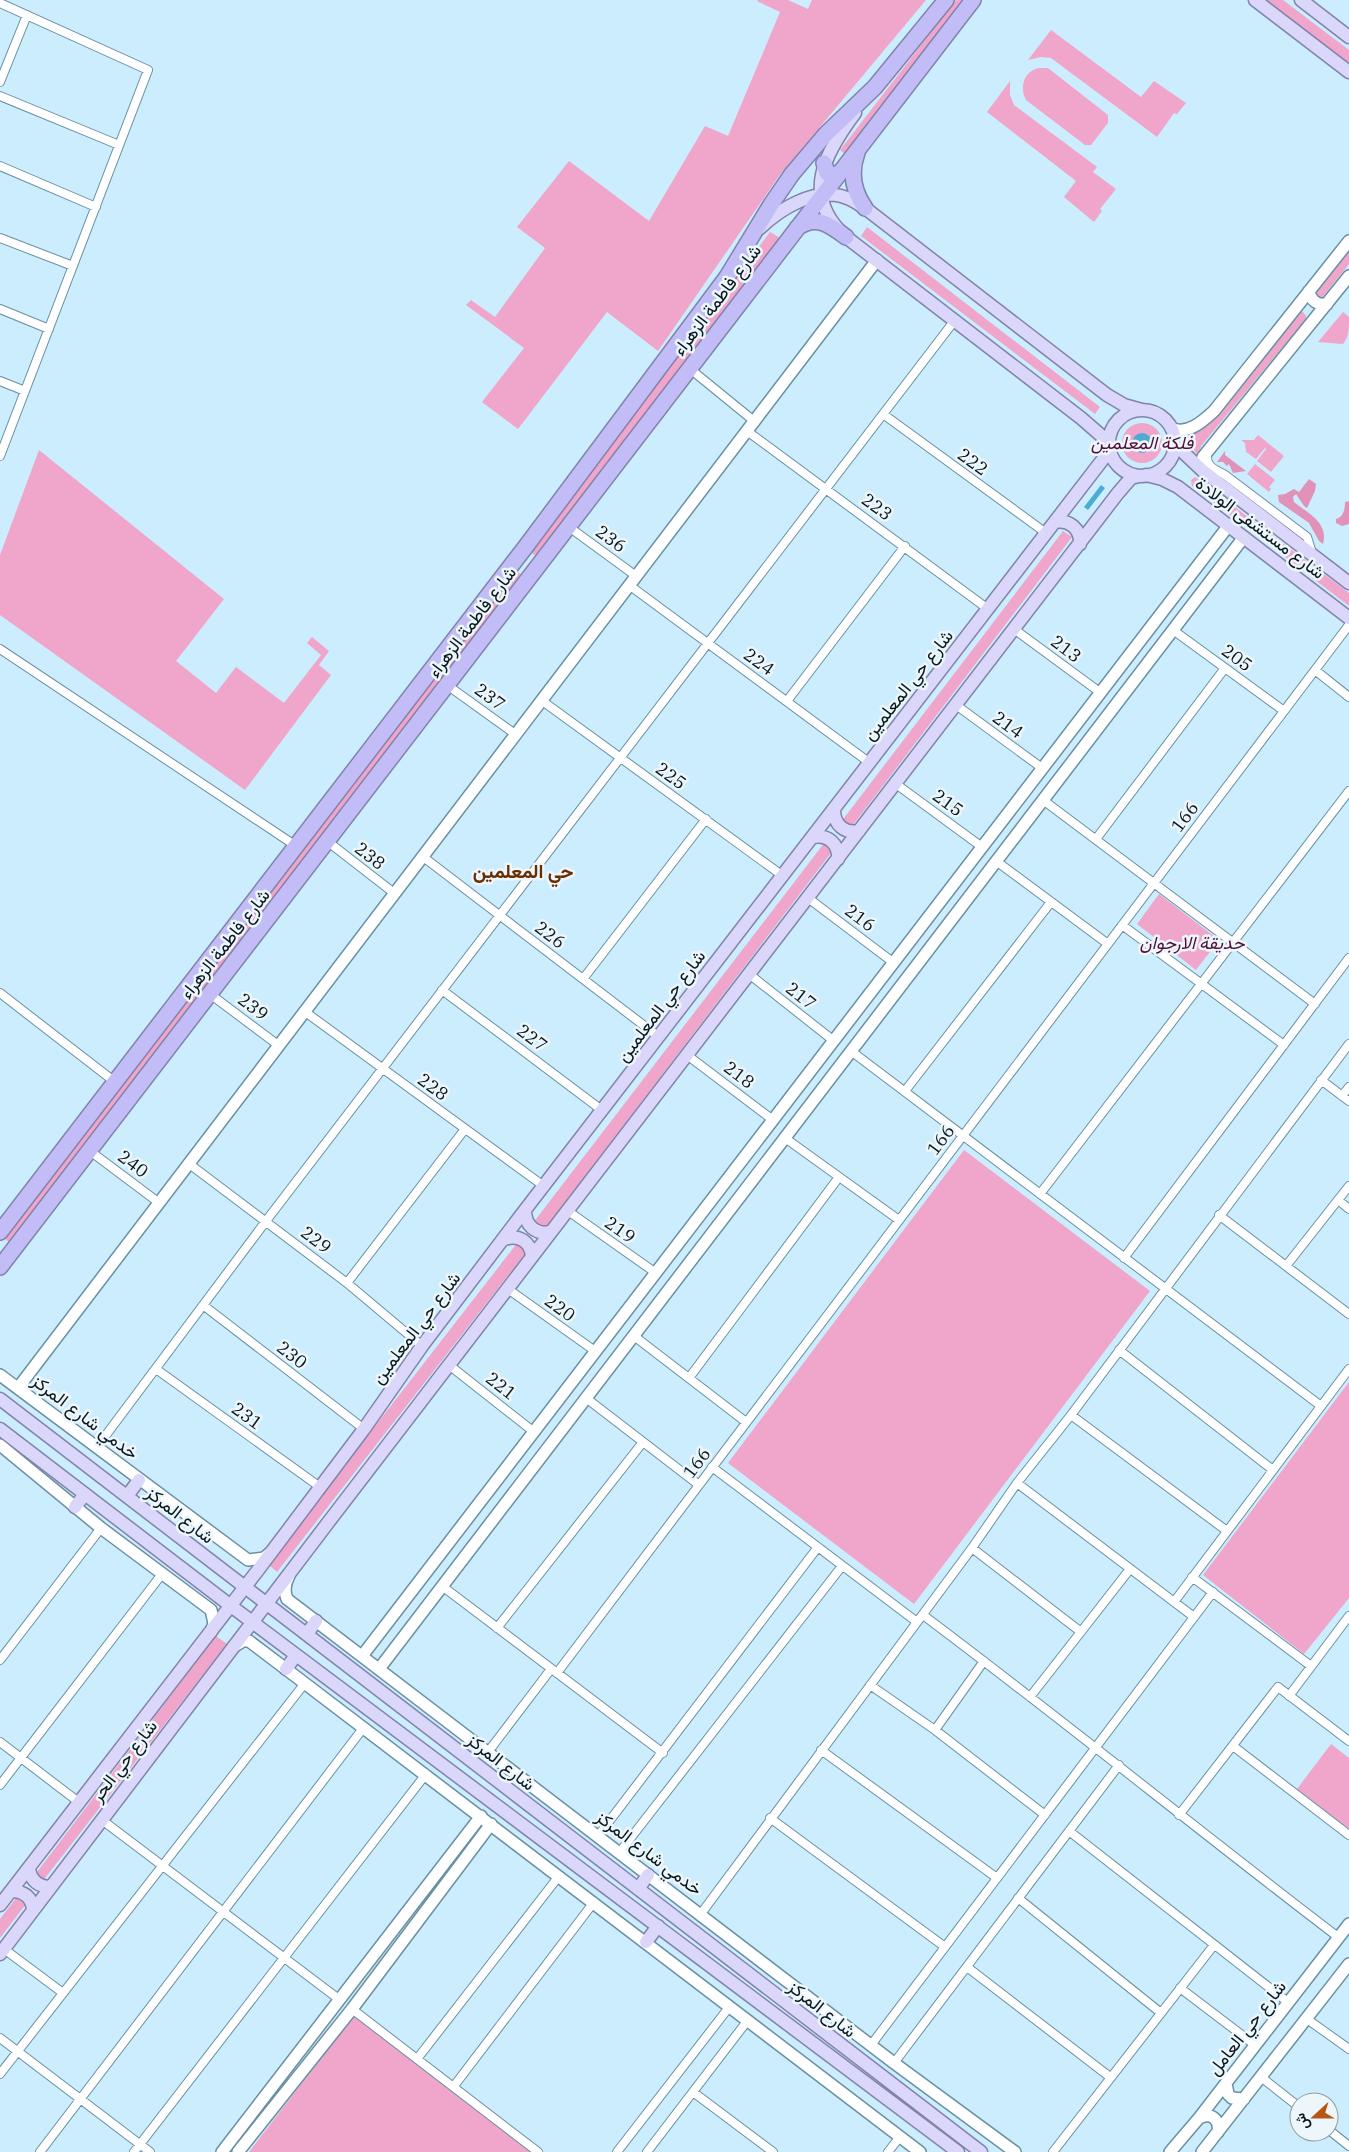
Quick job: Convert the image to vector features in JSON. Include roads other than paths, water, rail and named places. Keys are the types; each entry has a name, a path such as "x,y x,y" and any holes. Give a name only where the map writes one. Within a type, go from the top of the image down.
{"highway":[{"name":"شارع فاطمة الزهراء","path":"0,1232 527,545 727,277 772,203 801,163 825,135 875,87 938,7 946,0"},
{"name":"شارع فاطمة الزهراء","path":"0,1267 569,527 821,195 973,0"},
{"path":"864,141 855,158 853,178 856,192 865,208"},
{"path":"824,163 827,173 832,175 839,173"},
{"path":"791,235 802,225 815,220 827,224 846,237"},
{"path":"527,545 532,555 544,559"},
{"path":"509,568 521,571 525,583"},
{"path":"0,1241 7,1247 14,1249"}],"main road":[{"path":"1255,0 1348,71"},
{"path":"1308,2 1349,36"},
{"path":"875,87 844,128 824,163 821,177 821,195 827,215 846,237 1082,418 1104,438 1115,461 1123,470 1143,476"},
{"path":"291,1571 1129,480 1160,470 1168,463 1173,454 1172,433 1160,416 1124,405 1102,391 865,208 847,198 837,195 821,195 798,202 776,214 749,241"},
{"path":"827,215 827,207 830,201 837,197 847,198"},
{"path":"1110,450 1111,434 1118,420 1132,412 1142,410"},
{"name":"شارع مستشفى الولادة","path":"1172,433 1184,453 1203,471 1349,583"},
{"name":"شارع حي المعلمين","path":"245,1587 364,1429 422,1346 505,1239 525,1210 1110,450"},
{"name":"شارع مستشفى الولادة","path":"1143,476 1162,479 1174,485 1349,618"},
{"path":"1055,522 1064,521 1075,527 1079,535 1080,544"},
{"path":"834,810 836,822 841,828 848,831 859,831"},
{"path":"813,837 822,836 833,842 837,850 838,859"},
{"path":"525,1210 526,1218 532,1228 539,1232 551,1232"},
{"path":"505,1239 513,1237 525,1242 530,1248 532,1257"},
{"name":"شارع المركز","path":"0,1399 981,2152"},
{"name":"شارع المركز","path":"0,1428 252,1622 958,2152"},
{"path":"127,1496 139,1480"},
{"path":"76,1507 85,1494"},
{"name":"شارع حي الحر","path":"2,1952 291,1571"},
{"name":"شارع حي الحر","path":"0,1905 245,1587"},
{"path":"307,1634 316,1621"},
{"path":"286,1669 296,1655"},
{"path":"29,1869 31,1877 36,1883 51,1887"},
{"path":"638,1889 648,1875"},
{"path":"11,1891 25,1894 30,1900 33,1910"},
{"path":"646,1942 658,1926"}],"street":[{"path":"0,3 148,70 0,456"},
{"path":"0,82 27,15"},
{"path":"0,96 119,145"},
{"path":"0,166 96,207"},
{"path":"0,238 73,266"},
{"path":"1172,433 1175,430 1186,430 1207,417 1263,351 1349,241"},
{"path":"18,1388 877,260"},
{"path":"1203,471 1202,460 1207,452 1349,276"},
{"path":"1309,291 1313,300 1317,303 1327,304"},
{"path":"1296,308 1305,310 1309,314 1311,324"},
{"path":"0,309 49,329"},
{"path":"97,1447 266,1221 955,320"},
{"path":"690,368 754,421"},
{"path":"0,381 25,391"},
{"name":"222","path":"883,414 1046,533"},
{"name":"223","path":"747,431 988,609"},
{"path":"1207,452 1207,462 1213,470 1225,475 1307,537 1310,550 1315,557"},
{"path":"362,1656 1229,525"},
{"name":"236","path":"569,527 633,581"},
{"path":"379,1669 1244,537"},
{"path":"1212,547 1216,545 1225,546 1229,554 1227,558"},
{"path":"787,701 905,546"},
{"name":"224","path":"633,581 708,643 870,764"},
{"name":"166","path":"488,1752 554,1671 699,1485 1349,625"},
{"name":"213","path":"1014,629 1100,693"},
{"name":"205","path":"1173,630 1284,711"},
{"path":"0,649 296,846"},
{"path":"1096,839 1225,668"},
{"path":"1314,670 1349,697"},
{"name":"237","path":"447,685 515,734"},
{"name":"225","path":"541,700 783,876"},
{"name":"214","path":"956,705 1042,768"},
{"name":"215","path":"896,784 982,847"},
{"path":"1040,1194 1349,791"},
{"path":"1043,800 1315,1004"},
{"path":"1013,807 1013,816 1016,820 1025,822 1028,819"},
{"path":"582,978 706,819"},
{"path":"998,827 1006,825 1010,827 1013,831 1013,839"},
{"name":"238","path":"327,842 394,893"},
{"name":"226","path":"422,856 659,1038"},
{"path":"996,862 1108,944"},
{"name":"216","path":"808,898 894,963"},
{"path":"905,1091 1051,902"},
{"path":"1122,925 1284,1045"},
{"path":"1124,1258 1349,958"},
{"name":"217","path":"750,974 834,1040"},
{"name":"227","path":"442,990 603,1111"},
{"name":"239","path":"210,994 278,1045"},
{"path":"1,995 115,1082"},
{"name":"228","path":"304,1011 544,1187"},
{"path":"700,1915 770,1818 923,1615 1017,1483 1071,1415 1349,1044"},
{"path":"851,1051 1321,1406"},
{"name":"218","path":"687,1055 773,1120"},
{"path":"816,1064 814,1070 819,1077 828,1078 832,1075"},
{"path":"1321,1080 1346,1098 1349,1087"},
{"path":"800,1084 809,1082 813,1084 817,1092 816,1097"},
{"path":"347,1283 465,1129"},
{"path":"785,1138 899,1220"},
{"name":"240","path":"90,1151 158,1202"},
{"name":"229","path":"188,1163 347,1283 422,1346"},
{"path":"689,1378 839,1177"},
{"path":"1286,1266 1349,1186"},
{"path":"1338,1200 1349,1209"},
{"name":"219","path":"568,1211 656,1273"},
{"path":"1219,1215 1349,1314"},
{"name":"220","path":"508,1289 595,1352"},
{"name":"230","path":"203,1305 364,1429"},
{"path":"634,1336 746,1422"},
{"path":"1119,1350 1273,1470"},
{"name":"221","path":"450,1365 534,1432"},
{"name":"231","path":"156,1369 320,1487"},
{"path":"1174,1602 1349,1369"},
{"name":"خدمي شارع المركز","path":"0,1375 248,1560 264,1558 272,1552"},
{"path":"586,1398 699,1485"},
{"path":"1071,1415 1227,1531"},
{"path":"497,1628 643,1442"},
{"path":"0,1445 102,1528 211,1610 214,1623 211,1632"},
{"path":"712,1467 917,1622"},
{"path":"502,1473 506,1486 510,1488 519,1485"},
{"path":"1017,1483 1194,1617"},
{"path":"486,1495 492,1492 501,1494 503,1498 502,1508"},
{"path":"0,1660 102,1528"},
{"path":"598,1836 818,1547"},
{"path":"972,1548 1081,1632"},
{"path":"619,1852 842,1566"},
{"path":"1030,1697 1130,1569"},
{"name":"خدمي شارع المركز","path":"291,1571 285,1582 287,1599 1014,2152"},
{"path":"0,1785 162,1574"},
{"path":"1192,1577 1311,1666"},
{"path":"442,1586 663,1753"},
{"path":"871,2045 1213,1592"},
{"path":"923,1615 1096,1747 1179,1815 1338,1937"},
{"path":"1289,1696 1311,1666 1346,1627 1349,1616"},
{"path":"382,1629 381,1636 385,1644 394,1645 400,1641"},
{"path":"232,1648 243,1642 249,1642 286,1669 730,2006 915,2151"},
{"path":"935,1730 984,1661"},
{"path":"0,2074 305,1683"},
{"path":"870,1685 935,1730 1045,1815"},
{"path":"1179,1815 1278,1687 1349,1741"},
{"path":"40,2152 364,1727"},
{"path":"0,1742 80,1803"},
{"path":"1232,1746 1349,1835"},
{"path":"821,1750 997,1878"},
{"path":"894,2062 1119,1765"},
{"path":"134,2152 426,1774"},
{"path":"770,1818 945,1947"},
{"path":"102,1820 340,2000"},
{"path":"222,2152 340,2000 486,1820"},
{"path":"238,2152 352,2009 486,1820"},
{"path":"1069,1831 1289,2003"},
{"path":"417,2058 559,1876"},
{"path":"1018,1898 1161,2013"},
{"path":"454,2086 594,1902"},
{"name":"شارع حي العامل","path":"1170,2152 1199,2118 1349,1924"},
{"path":"1053,2152 1214,1945"},
{"path":"2,1952 63,1993"},
{"path":"1202,2152 1349,1964"},
{"path":"967,1967 1110,2077"},
{"path":"1180,1988 1255,2045"},
{"path":"628,2152 619,2149 730,2006"},
{"path":"352,2009 538,2152"},
{"path":"1307,2019 1349,2049"},
{"path":"647,2152 748,2020"},
{"path":"0,2038 150,2152"},
{"path":"1261,2077 1289,2099"},
{"path":"1226,2083 1226,2089 1232,2098 1244,2099"},
{"path":"693,2092 773,2152"},
{"path":"1199,2118 1205,2115 1212,2116 1217,2120 1218,2132"},
{"path":"888,2152 899,2138"},
{"path":"1339,2138 1349,2146"}],"water":[{"path":"1142,433 1149,436 1152,443 1149,450 1142,453 1135,450 1132,443 1135,436"},
{"path":"1101,485 1105,488 1088,510 1084,507"}],"district":[{"name":"حي المعلمين","path":"523,871"}],"park label":[{"name":"فلكة المعلمين","path":"1142,443"},
{"name":"حديقة الارجوان","path":"1192,943"}]}
